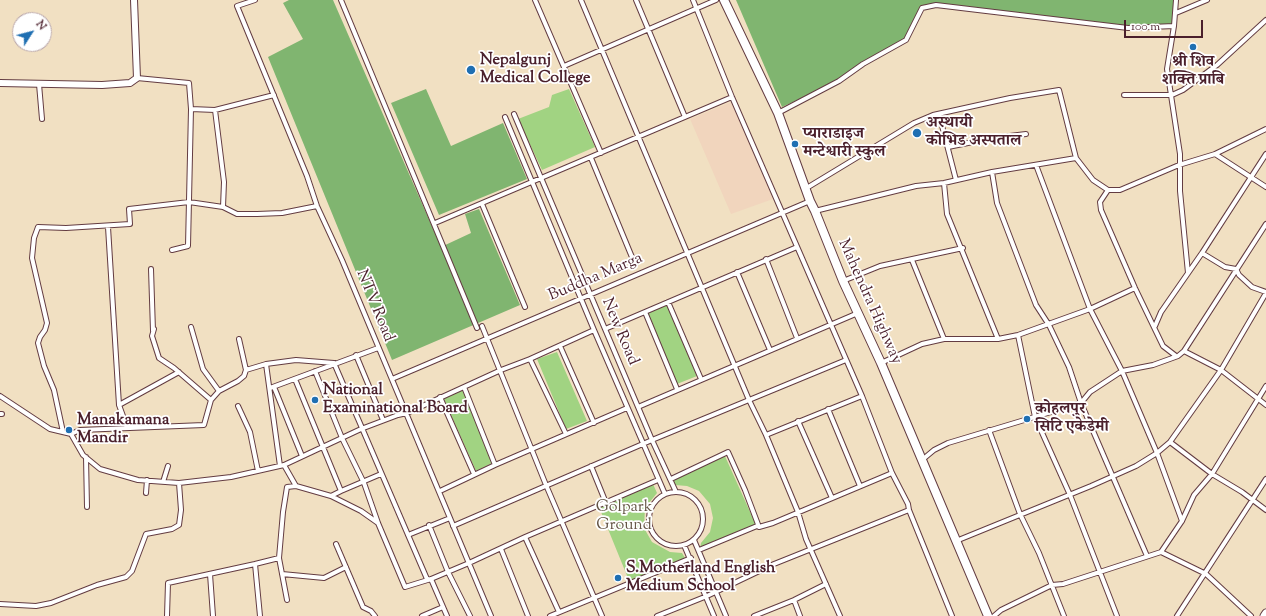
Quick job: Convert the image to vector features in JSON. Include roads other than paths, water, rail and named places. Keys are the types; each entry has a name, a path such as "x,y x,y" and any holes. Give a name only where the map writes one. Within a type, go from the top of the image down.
{"highway":[{"name":"Mahendra Highway","path":"724,0 778,113 805,190 843,280 859,312 881,363 988,616"}],"street":[{"path":"134,0 137,78"},
{"name":"NTV Road","path":"255,0 237,6 274,95 317,206 342,260 378,348 407,413 491,616"},
{"path":"341,0 435,223 477,328"},
{"path":"535,0 601,153"},
{"path":"581,0 749,400 766,435 798,512 811,550 840,616"},
{"path":"636,0 685,117"},
{"path":"693,0 732,97 862,396 892,472 908,504 909,510 952,616"},
{"path":"564,66 648,28 716,0"},
{"path":"1176,0 1176,13 1167,69 1180,154 1180,191 1188,273"},
{"path":"1176,13 1207,0"},
{"path":"778,113 839,81 863,64 906,40 922,8 936,5 1128,28 1174,26"},
{"path":"1124,95 1172,95 1192,85 1217,65 1266,20"},
{"path":"0,83 123,85 130,84 137,78 189,84 191,109 188,246 172,250"},
{"path":"39,84 42,119"},
{"path":"805,190 914,123 939,114 1010,98 1059,90 1076,158 1093,180 1108,190 1120,190 1179,165 1215,154 1266,129"},
{"path":"191,109 215,110 274,95"},
{"path":"435,223 732,97"},
{"path":"215,110 224,182 223,207"},
{"name":"New Road","path":"514,114 652,440 676,492"},
{"path":"939,114 956,180"},
{"name":"New Road","path":"505,117 642,444 665,494"},
{"path":"948,147 992,138 1026,134"},
{"path":"1215,154 1266,188"},
{"path":"1155,326 1161,312 1252,178 1266,154"},
{"path":"591,158 634,262"},
{"path":"815,211 916,186 944,183 992,172 1076,158"},
{"path":"1036,165 1090,309 1122,371 1157,453 1182,521"},
{"path":"992,172 997,203 1036,305 1049,325 1069,367 1081,403 1147,556"},
{"path":"944,183 948,214 998,339"},
{"path":"1108,190 1100,202 1101,210 1135,288 1155,326 1163,346 1176,356"},
{"name":"Buddha Marga","path":"392,379 590,293 810,201"},
{"path":"63,432 54,390 44,366 38,343 47,323 32,258 34,238 38,227 108,227 130,224 129,209 189,202 223,207 237,214 282,213 317,206"},
{"path":"482,204 525,307"},
{"path":"922,460 934,450 948,443 1081,403 1090,392 1122,371 1153,365 1176,356 1184,351 1266,224"},
{"path":"108,227 119,405 127,427"},
{"path":"605,329 797,246"},
{"path":"843,280 880,266 962,248"},
{"path":"956,541 1070,495 1136,466 1157,453 1170,442 1221,370 1266,293 1255,289 1244,282 1236,269 1225,267 1202,253"},
{"path":"766,259 798,338"},
{"path":"912,260 944,339"},
{"path":"151,269 154,322 152,336 159,358 179,372 211,400"},
{"path":"737,272 770,350"},
{"path":"881,363 922,344 944,339 998,339 1049,325 1090,309 1135,288"},
{"path":"668,302 701,379"},
{"path":"645,312 677,389"},
{"path":"638,407 859,312"},
{"path":"482,326 546,485 563,521 602,616"},
{"path":"190,327 203,369 219,391"},
{"path":"152,336 154,329"},
{"path":"71,434 86,457 100,469 147,480 179,484 231,477 282,465 361,429 383,420 407,413 500,370 530,359 594,330"},
{"path":"1018,334 1035,417 1070,495 1117,616"},
{"path":"0,396 50,429 71,434 80,430 204,425 211,400 219,391 238,381 244,376 246,370 239,339"},
{"path":"560,346 594,423"},
{"path":"272,388 334,363 378,348"},
{"path":"1184,351 1221,370 1266,405"},
{"path":"356,355 383,420"},
{"path":"530,359 566,434"},
{"path":"246,370 266,364 296,360 334,363"},
{"path":"453,526 642,444 846,360"},
{"path":"334,363 361,429 408,535 447,616"},
{"path":"266,364 272,388 282,465 296,486"},
{"path":"315,371 342,438 364,482 378,523 405,586 448,572 658,480"},
{"path":"119,405 179,372"},
{"path":"295,379 341,491"},
{"path":"994,616 1001,610 1052,585 1063,584 1075,579 1100,573 1161,552 1182,521 1194,495 1212,474 1266,386"},
{"path":"464,387 495,465"},
{"path":"272,388 302,456"},
{"path":"766,435 862,396"},
{"path":"440,397 474,474"},
{"path":"238,406 250,432 258,471"},
{"path":"440,491 474,474 627,408"},
{"path":"828,409 860,486"},
{"path":"798,421 832,498"},
{"path":"989,430 1020,514 1039,553 1064,616"},
{"path":"1170,442 1212,474 1242,492 1266,510"},
{"path":"671,480 728,452 746,490 759,528"},
{"path":"86,457 86,507"},
{"path":"163,482 168,466"},
{"path":"591,466 606,504"},
{"path":"699,550 757,526 759,528 892,472"},
{"path":"331,496 381,474"},
{"path":"1177,616 1206,574 1266,479"},
{"path":"146,493 147,480"},
{"path":"0,604 36,606 96,585 126,578 132,572 146,534 172,529 179,525 181,510 179,484"},
{"path":"287,600 279,558 287,487 296,486 331,496 361,511 378,523"},
{"path":"676,492 690,495 700,506 704,520 699,534 694,540 684,545 674,546 663,542 652,531 650,520 651,510 656,501 665,494 676,492"},
{"path":"657,616 707,596 774,564 909,510"},
{"path":"408,535 429,525 450,518"},
{"path":"429,525 448,572 470,616"},
{"path":"526,537 559,612"},
{"path":"694,540 726,616"},
{"path":"336,544 363,606 371,611 375,616"},
{"path":"684,545 707,596 714,616"},
{"path":"501,549 528,616"},
{"path":"1161,552 1206,574 1251,616"},
{"path":"167,616 168,583 279,558"},
{"path":"550,616 690,558"},
{"path":"255,564 260,616"},
{"path":"282,574 324,578 346,567"},
{"path":"210,574 213,616"},
{"path":"754,616 794,600 826,584"},
{"path":"794,600 800,616"},
{"path":"422,616 443,606"},
{"path":"766,611 768,616"}],"place":[{"name":"श्री शिव शक्ति प्राबि","path":"1193,47"},
{"name":"Nepalgunj Medical College","path":"471,70"},
{"name":"अस्थायी कोभिड अस्पताल","path":"917,133"},
{"name":"प्याराडाइज मन्टेश्वारी स्कुल","path":"795,144"},
{"name":"National Examinational Board","path":"315,400"},
{"name":"कोहलपुर सिटि एकेडेमी","path":"1027,419"},
{"name":"Manakamana Mandir","path":"69,430"},
{"name":"S.Motherland English Medium School","path":"618,578"}],"park label":[{"name":"Golpark Ground","path":"624,517"}]}
